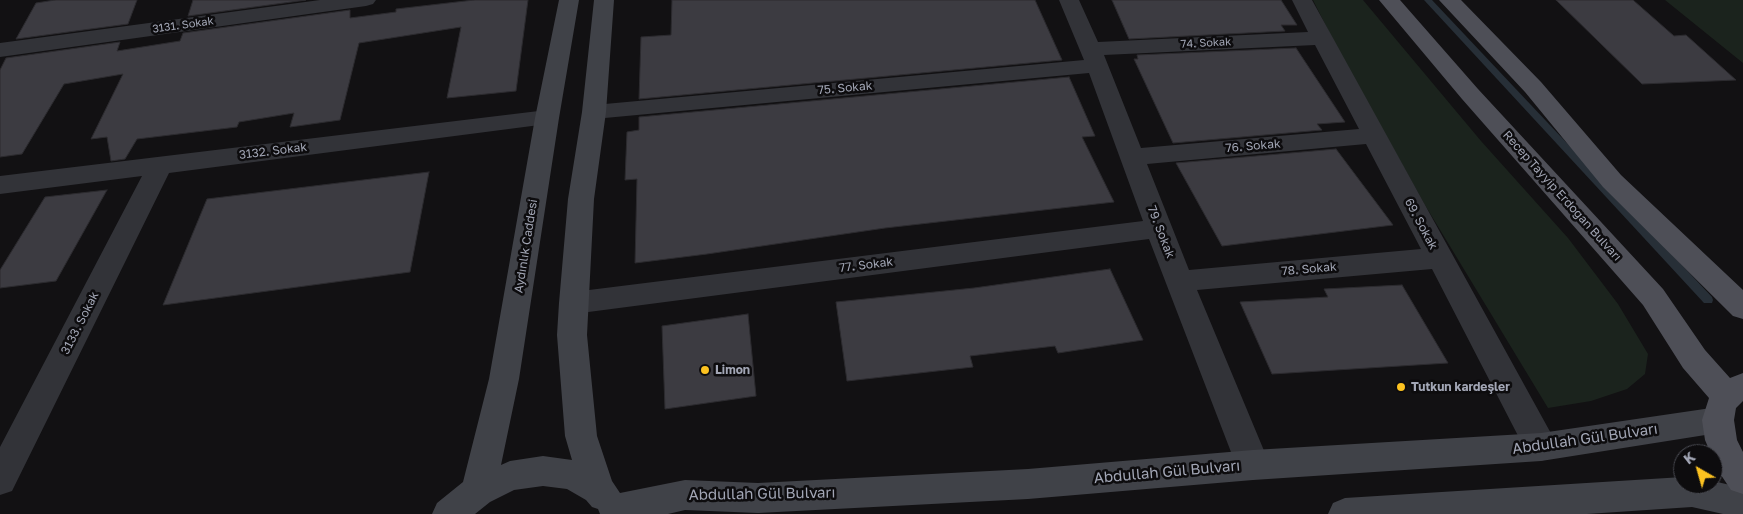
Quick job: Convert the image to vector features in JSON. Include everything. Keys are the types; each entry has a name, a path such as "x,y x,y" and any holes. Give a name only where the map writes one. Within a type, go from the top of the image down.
{"main road":[{"name":"Aydınlık Caddesi","path":"478,490 504,379 546,118 569,0"},
{"path":"604,0 594,112 581,199 572,334 581,436 610,504"},
{"name":"Recep Tayyip Erdoğan Bulvarı","path":"1389,0 1470,94 1653,297 1694,359 1729,401"},
{"path":"1449,0 1533,87 1612,181 1743,308"},
{"path":"1729,401 1721,440 1731,462 1743,478"},
{"name":"Abdullah Gül Bulvarı","path":"610,504 685,495 758,498 1028,484 1252,465 1541,447 1729,401"},
{"path":"449,514 478,490 510,476 543,471 574,475 610,504"},
{"path":"1345,514 1743,503"}],"street":[{"name":"3131. Sokak","path":"0,50 366,0"},
{"name":"79. Sokak","path":"1069,0 1252,465"},
{"name":"69. Sokak","path":"1302,0 1541,447"},
{"name":"74. Sokak","path":"1093,57 1323,38"},
{"name":"75. Sokak","path":"594,112 1093,57"},
{"name":"3132. Sokak","path":"0,185 546,118"},
{"name":"76. Sokak","path":"1132,157 1374,135"},
{"name":"3133. Sokak","path":"0,480 160,165"},
{"name":"77. Sokak","path":"573,303 1159,228"},
{"name":"78. Sokak","path":"1179,281 1439,258"}],"shaded area":[{"path":"1313,0 1363,0 1481,141 1568,238 1618,304 1648,354 1645,374 1627,389 1591,401 1548,408 1425,205 1339,52"},
{"path":"1665,0 1743,0 1743,63"}],"building":[{"path":"55,0 137,0 128,24 16,39 36,3"},
{"path":"193,0 306,0 188,16"},
{"path":"474,0 528,0 516,91 447,98 461,27 359,43 340,120 290,127 294,113 239,122 237,127 137,139 125,159 111,161 107,137 91,139 123,74 64,84 22,154 0,157 0,70 6,58 120,42 117,51 180,41 183,33 350,10 350,18 396,12 396,9"},
{"path":"672,0 1035,0 1062,60 639,99 641,37 671,35"},
{"path":"1112,0 1281,0 1297,25 1281,25 1285,31 1129,39"},
{"path":"1556,0 1633,0 1674,36 1686,35 1736,80 1642,84"},
{"path":"1296,48 1345,122 1317,124 1322,130 1173,143 1134,59 1138,59 1137,55"},
{"path":"1069,77 1095,136 1082,137 1114,202 885,228 635,263 637,179 625,180 627,132 639,130 639,117"},
{"path":"1336,149 1393,225 1222,246 1176,163"},
{"path":"429,172 410,272 163,305 207,199"},
{"path":"107,190 56,281 0,288 0,270 45,197"},
{"path":"1110,269 1143,340 1058,353 1055,346 970,356 973,367 847,381 836,302 974,288"},
{"path":"1402,285 1448,363 1272,374 1240,302 1328,297 1324,289"},
{"path":"748,314 756,396 665,409 662,326"}],"waterway":[{"path":"1428,0 1708,300"}],"place":[{"name":"Limon","path":"705,370"},
{"name":"Tutkun kardeşler","path":"1401,387"}]}
